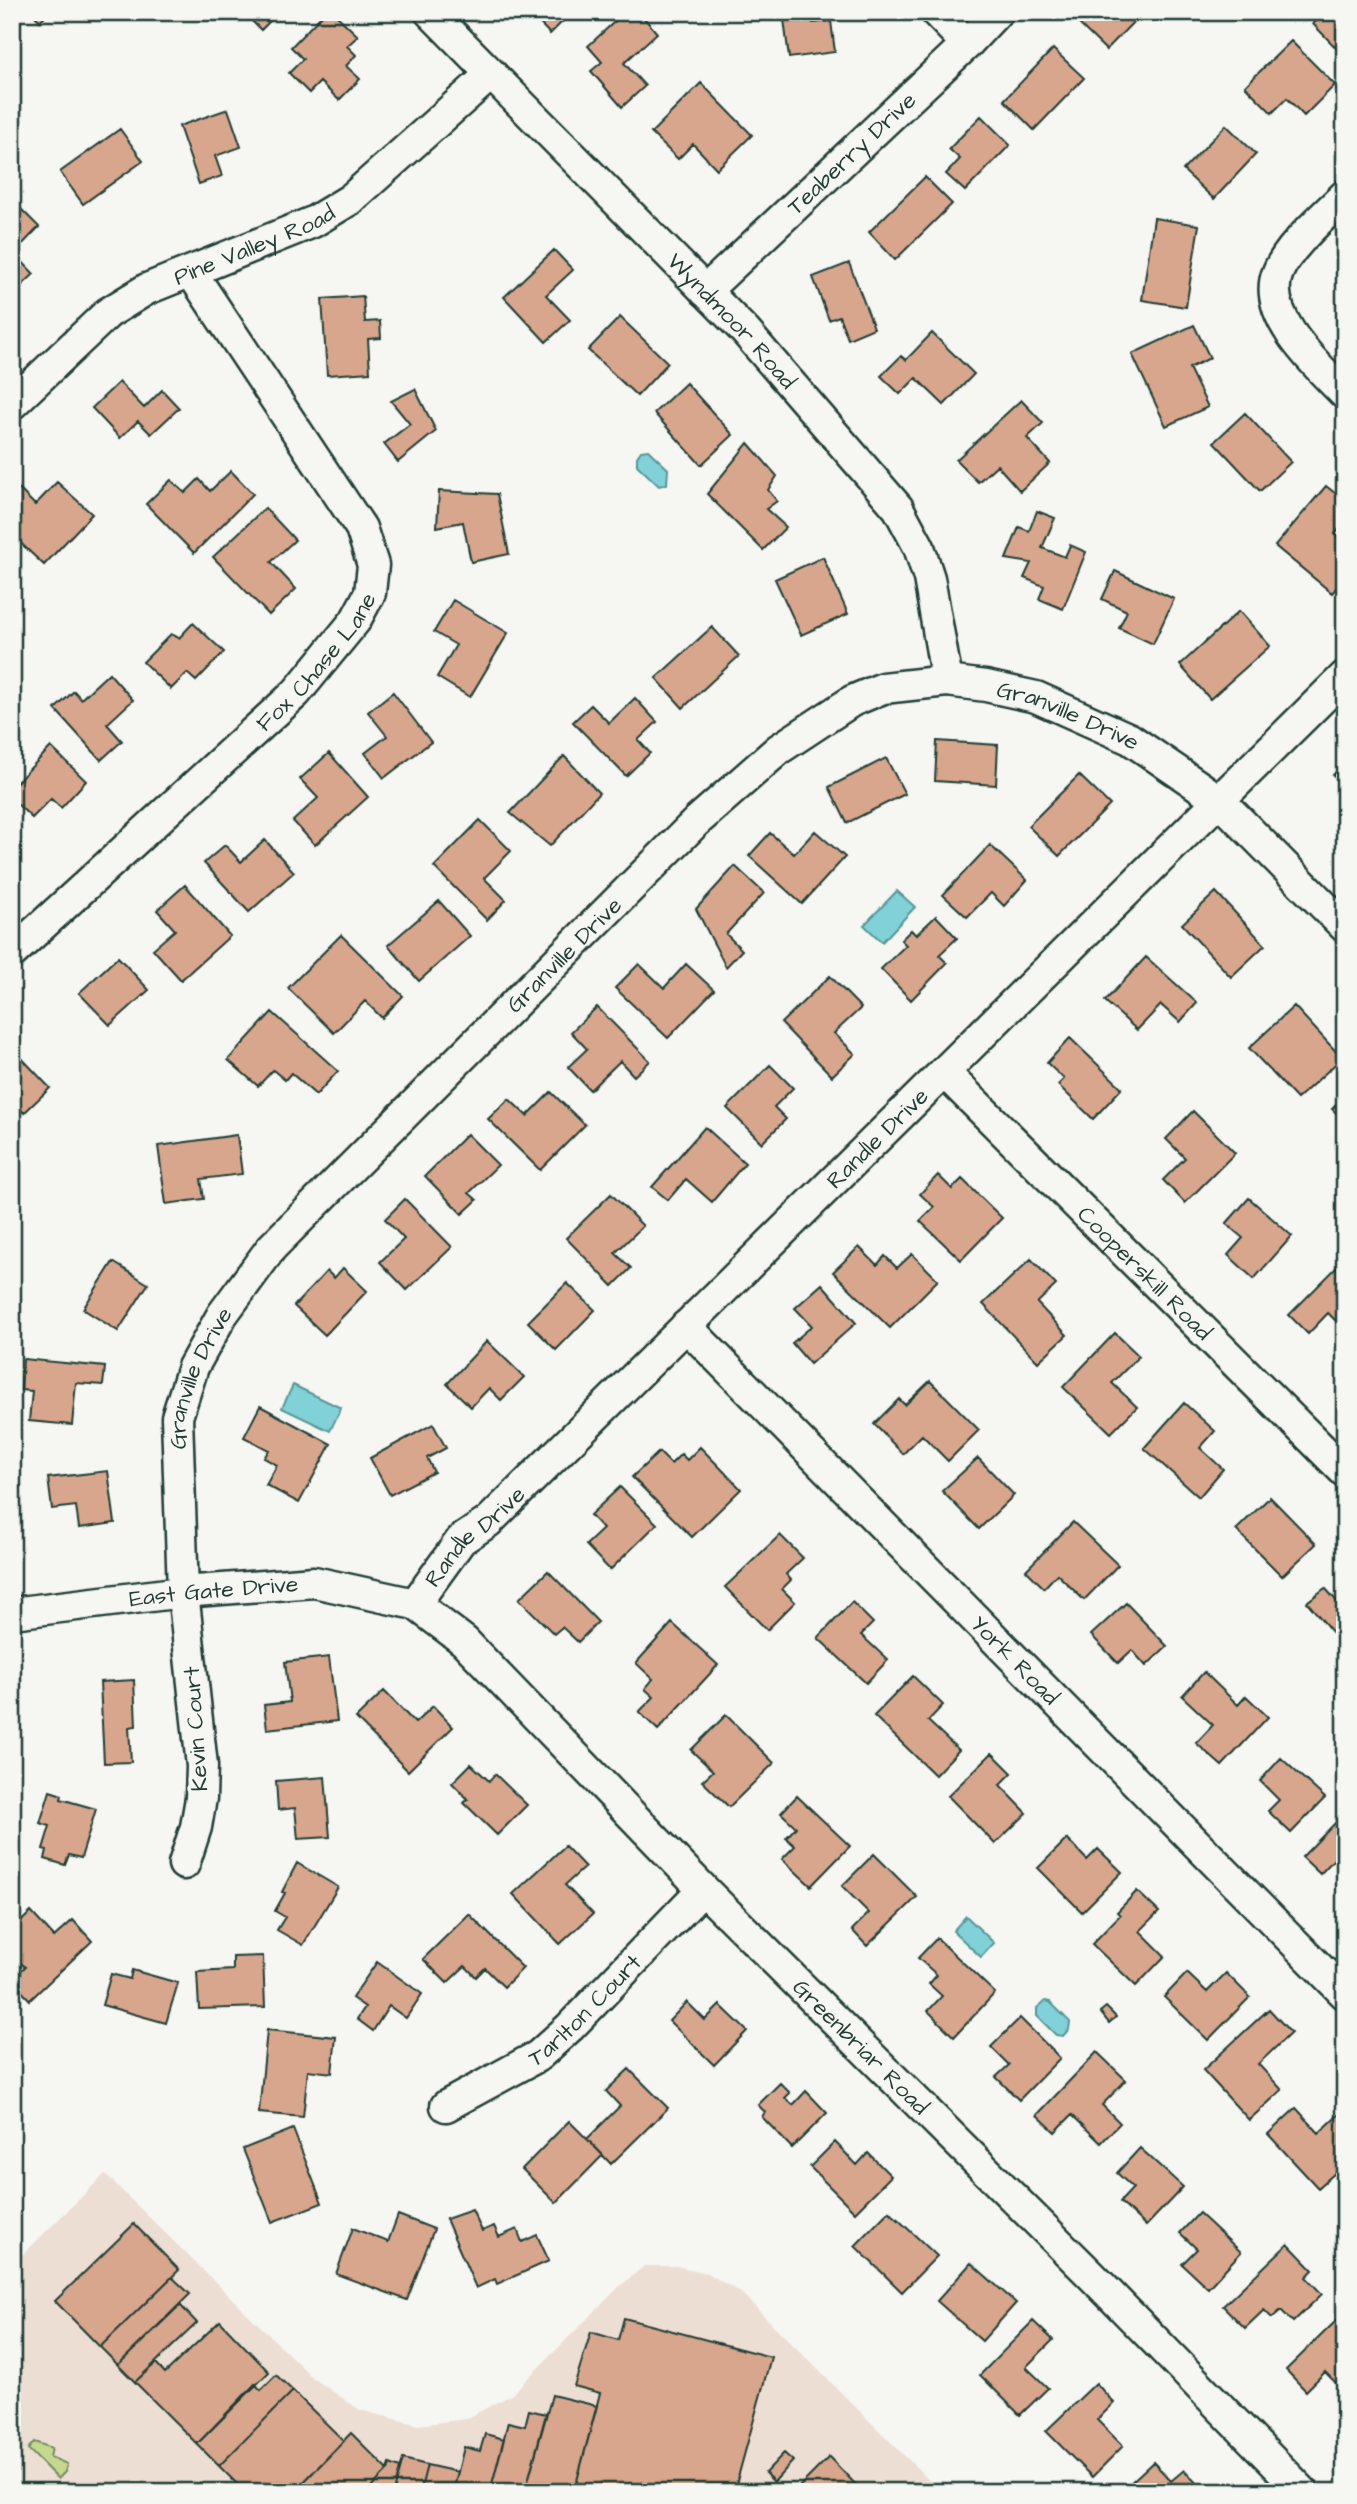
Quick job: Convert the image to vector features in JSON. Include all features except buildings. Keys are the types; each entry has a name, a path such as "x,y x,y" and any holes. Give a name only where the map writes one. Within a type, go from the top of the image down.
{"street":[{"name":"Wyndmoor Road","path":"430,12 745,331 898,508 919,547 929,578 947,681"},
{"path":"936,12 967,44"},
{"name":"Teaberry Drive","path":"705,291 967,44 997,12"},
{"name":"Pine Valley Road","path":"12,404 108,313 147,289 313,222 351,199 491,74"},
{"path":"1345,195 1302,237 1278,272 1275,291 1281,313 1293,337 1345,394"},
{"name":"Fox Chase Lane","path":"12,953 296,693 355,621 370,593 373,565 361,528 191,272"},
{"name":"Randle Drive","path":"415,1604 461,1540 488,1522 1345,676"},
{"name":"Granville Drive","path":"183,1592 177,1417 193,1367 222,1315 272,1247 687,832 779,749 852,701 883,688 947,681 986,686 1036,697 1130,739 1219,800 1345,927"},
{"name":"Cooperskill Road","path":"944,1072 1345,1472"},
{"name":"York Road","path":"686,1326 1345,1994"},
{"name":"East Gate Drive","path":"12,1613 183,1592 314,1582 415,1604"},
{"name":"Kevin Court","path":"183,1592 202,1766 200,1807 184,1864"},
{"name":"Greenbriar Road","path":"415,1604 464,1641 703,1889 1092,2276 1303,2492"},
{"name":"Tarlton Court","path":"446,2106 538,2056 703,1889"}],"shaded area":[{"path":"105,2174 313,2378 360,2410 418,2425 466,2419 511,2395 618,2288 644,2266 676,2266 707,2273 741,2293 941,2492 12,2492 12,2265"}],"green space":[{"path":"34,2442 52,2448 50,2457 67,2464 65,2472 58,2479 28,2449"}],"water":[{"path":"648,450 668,469 667,484 659,486 637,465 637,457 641,451"},
{"path":"897,891 915,907 882,942 864,925"},
{"path":"293,1385 341,1408 330,1431 282,1408"},
{"path":"966,1916 994,1943 981,1957 953,1931"},
{"path":"1045,2001 1050,2002 1070,2022 1069,2029 1063,2036 1056,2035 1037,2016 1037,2008"}]}
